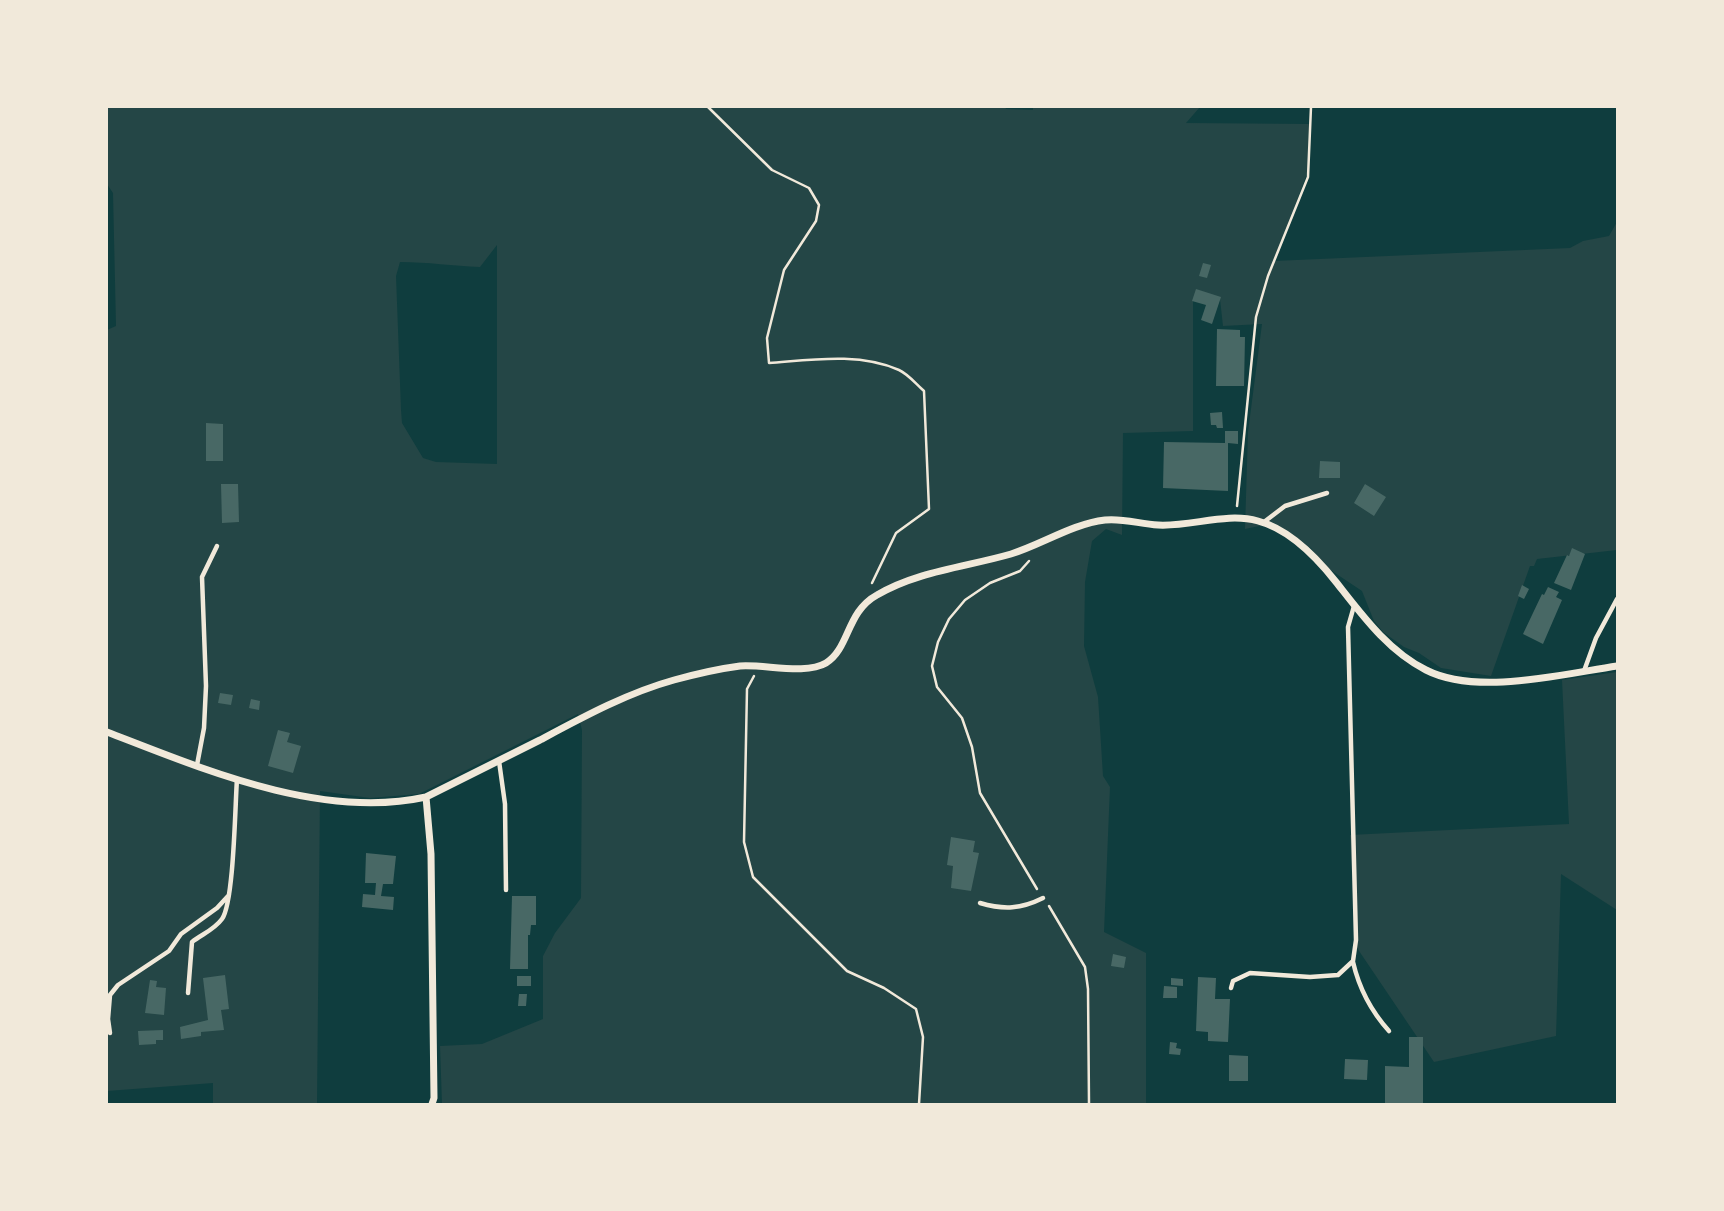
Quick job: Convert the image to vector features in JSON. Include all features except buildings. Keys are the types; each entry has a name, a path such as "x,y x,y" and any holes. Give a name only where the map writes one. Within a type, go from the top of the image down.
{"street":[{"path":"107,732 237,779 277,790 357,802 407,801 426,797 646,688 708,671 759,665 807,668 826,663 837,651 862,605 876,595 923,574 1032,547 1076,526 1106,520 1180,525 1236,517 1263,523 1300,545 1330,575 1372,627 1401,654 1427,671 1452,680 1503,682 1617,666"},
{"path":"426,797 431,855 435,1051 432,1104"}],"lane":[{"path":"1263,523 1285,506 1327,493"},
{"path":"197,765 204,728 206,686 202,577 217,546"},
{"path":"1584,671 1596,638 1617,599"},
{"path":"1354,606 1349,627 1356,940 1353,961 1357,979 1375,1016 1389,1031"},
{"path":"499,761 505,804 506,890"},
{"path":"188,993 191,942 214,928 224,916 230,894 237,779"},
{"path":"110,1033 110,995 118,985 169,951 181,934 217,908 230,894"},
{"path":"980,904 1001,909 1027,906 1043,898"},
{"path":"1231,988 1233,981 1250,972 1310,977 1338,975 1353,961"}],"path":[{"path":"708,107 772,170 809,188 820,205 816,221 784,270 767,338 769,363 866,360 901,370 924,391 929,509 896,533 862,605"},
{"path":"1236,517 1256,317 1268,276 1308,177 1311,107"},
{"path":"1032,547 1029,562 1020,571 990,583 965,600 949,620 938,642 932,666 937,687 962,718 972,747 980,793 1085,967 1088,989 1089,1104"},
{"path":"759,665 747,689 744,842 753,877 847,971 884,988 916,1009 923,1037 919,1104"}],"shaded area":[{"path":"107,107 1005,107 1033,110 1033,107 1200,107 1186,123 1309,124 1308,171 1274,261 1570,248 1583,241 1609,236 1617,222 1617,550 1537,559 1534,566 1530,566 1491,676 1441,668 1419,653 1404,647 1383,632 1374,621 1362,591 1329,569 1311,548 1264,525 1245,529 1248,432 1262,324 1223,326 1220,299 1193,301 1193,431 1123,433 1122,535 1106,529 1092,541 1085,582 1084,646 1098,697 1103,776 1110,787 1104,932 1146,953 1146,1104 442,1104 440,1046 482,1044 543,1019 543,956 555,933 581,898 582,730 578,714 419,794 370,798 320,791 317,1104 213,1104 213,1083 107,1091 107,330 116,326 113,193 107,184","holes":["497,245 497,464 436,462 423,458 402,423 396,276 400,262 480,267"]},
{"path":"1617,672 1617,910 1561,874 1556,1036 1434,1062 1355,945 1350,835 1569,824 1562,680"}]}
